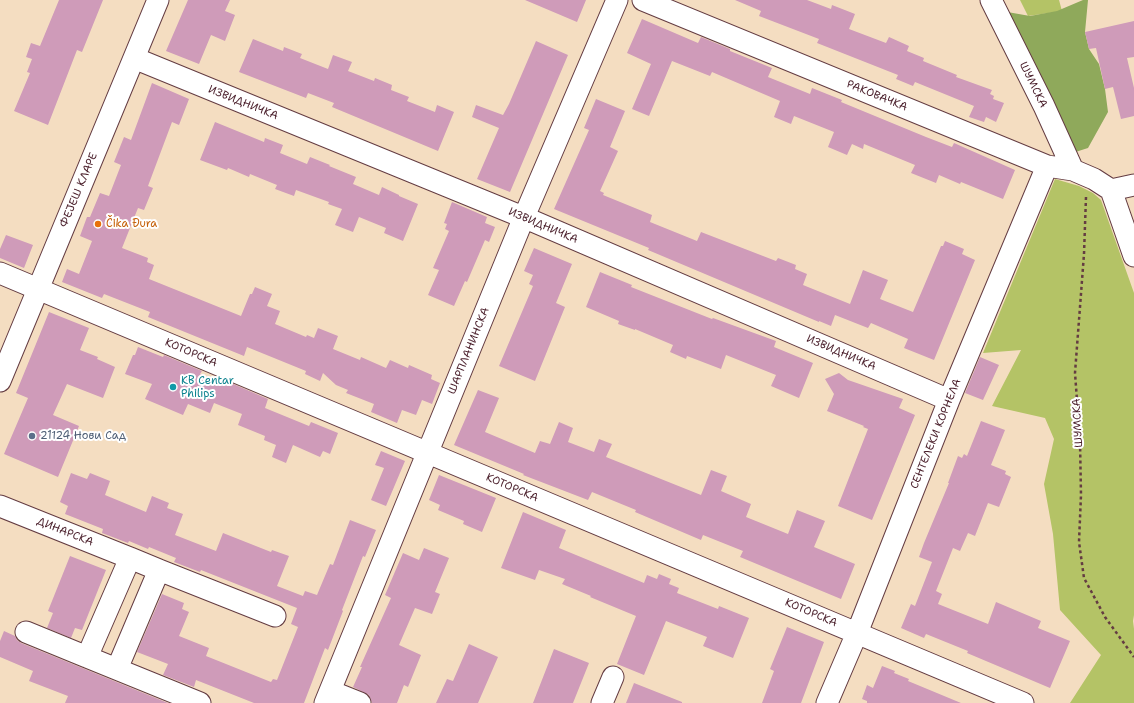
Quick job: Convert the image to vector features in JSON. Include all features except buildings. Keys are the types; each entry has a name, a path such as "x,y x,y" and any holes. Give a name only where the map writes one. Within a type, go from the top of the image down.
{"street":[{"name":"ФЕЈЕШ КЛАРЕ","path":"0,381 158,0"},
{"name":"ШАРПЛАНИНСКА","path":"328,697 524,218 617,0"},
{"name":"РАКОВАЧКА","path":"643,0 1047,166 1077,172 1094,179 1111,190"},
{"name":"ШУМСКА","path":"991,0 1077,172"},
{"name":"ИЗВИДНИЧКА","path":"134,58 524,218 949,400"},
{"name":"СЕНТЕЛЕКИ КОРНЕЛА","path":"827,703 857,633 949,400 1047,166"},
{"path":"1134,185 1111,190 1134,256"},
{"name":"КОТОРСКА","path":"0,274 1023,703"},
{"name":"ДИНАРСКА","path":"0,506 275,616"},
{"path":"87,657 130,558"},
{"path":"117,669 160,570"},
{"path":"26,632 200,703"},
{"path":"602,703 613,677"},
{"path":"328,697 360,703"}],"path":[{"name":"ШУМСКА","path":"1077,172 1086,201 1076,373 1081,495 1079,542 1084,578 1105,617 1134,657"}],"green space":[{"path":"1020,0 1059,0 1062,11 1028,16"},
{"path":"1083,0 1088,0 1085,32 1089,49 1099,64 1105,89 1108,112 1088,148 1066,155 996,10 1030,16 1057,11"},
{"path":"1055,179 1079,186 1093,193 1101,200 1134,293 1134,703 1070,703 1101,655 1060,610 1053,534 1044,484 1054,439 1045,418 992,406 1021,350 983,353"}],"place":[{"name":"Čika Đura","path":"98,224"},
{"name":"KB Centar Philips","path":"173,387"},
{"name":"21124 Нови Сад","path":"32,436"}]}
